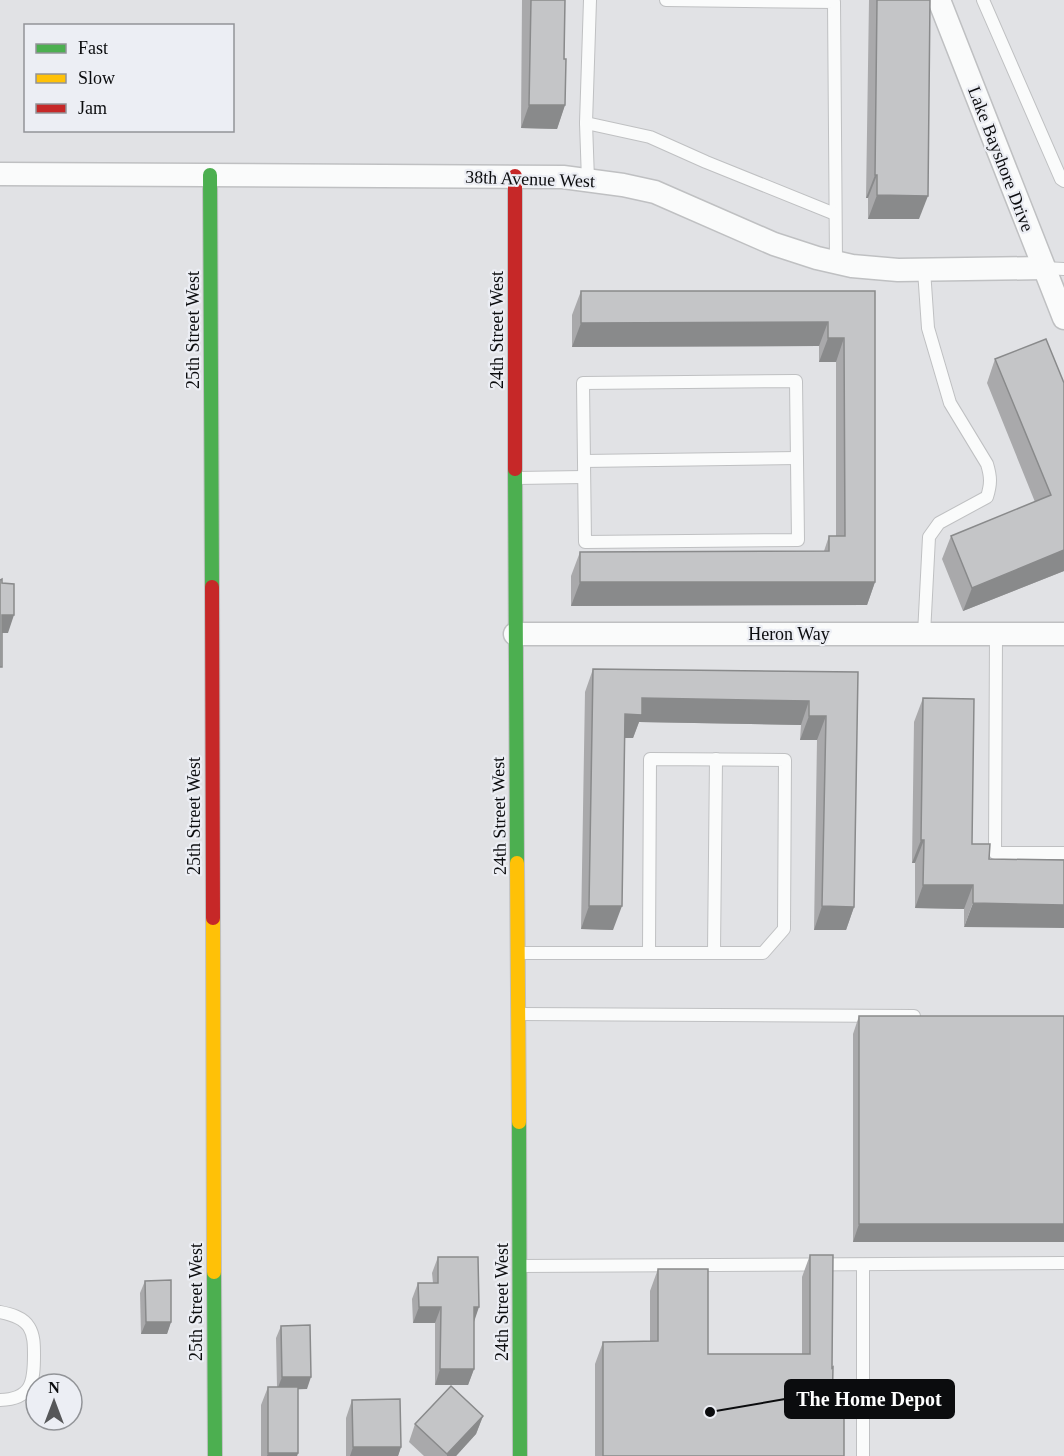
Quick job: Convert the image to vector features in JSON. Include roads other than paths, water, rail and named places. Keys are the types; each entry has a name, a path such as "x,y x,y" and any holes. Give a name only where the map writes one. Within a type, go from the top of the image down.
{"street":[{"name":"Lake Bayshore Drive","path":"939,0 1054,269 1064,318"},
{"name":"38th Avenue West","path":"0,174 563,177 655,192 774,244 817,258 852,266 898,270 1054,269"},
{"name":"25th Street West","path":"210,175 215,1456"},
{"name":"24th Street West","path":"515,176 520,1456"},
{"name":"Heron Way","path":"515,634 1064,634"}],"lane":[{"path":"588,180 586,123 590,0"},
{"path":"666,0 834,2 836,262"},
{"path":"983,0 1061,179 1064,181"},
{"path":"586,123 650,137 835,214"},
{"path":"924,270 928,328 950,403 987,464 991,475 987,497 939,523 929,537 924,634"},
{"path":"796,381 797,458 798,540 585,542 584,383 796,381"},
{"path":"584,461 797,458"},
{"path":"516,478 584,477"},
{"path":"996,634 994,853 1064,854"},
{"path":"518,953 763,953 784,929 785,760 650,759 649,952"},
{"path":"714,952 717,759"},
{"path":"519,1014 924,1016"},
{"path":"519,1266 1064,1263"},
{"path":"863,1265 863,1456"},
{"path":"0,1312 17,1316 29,1325 34,1340 34,1364 32,1383 25,1393 12,1400 0,1400"}],"place":[{"name":"The Home Depot","path":"710,1412"}]}
